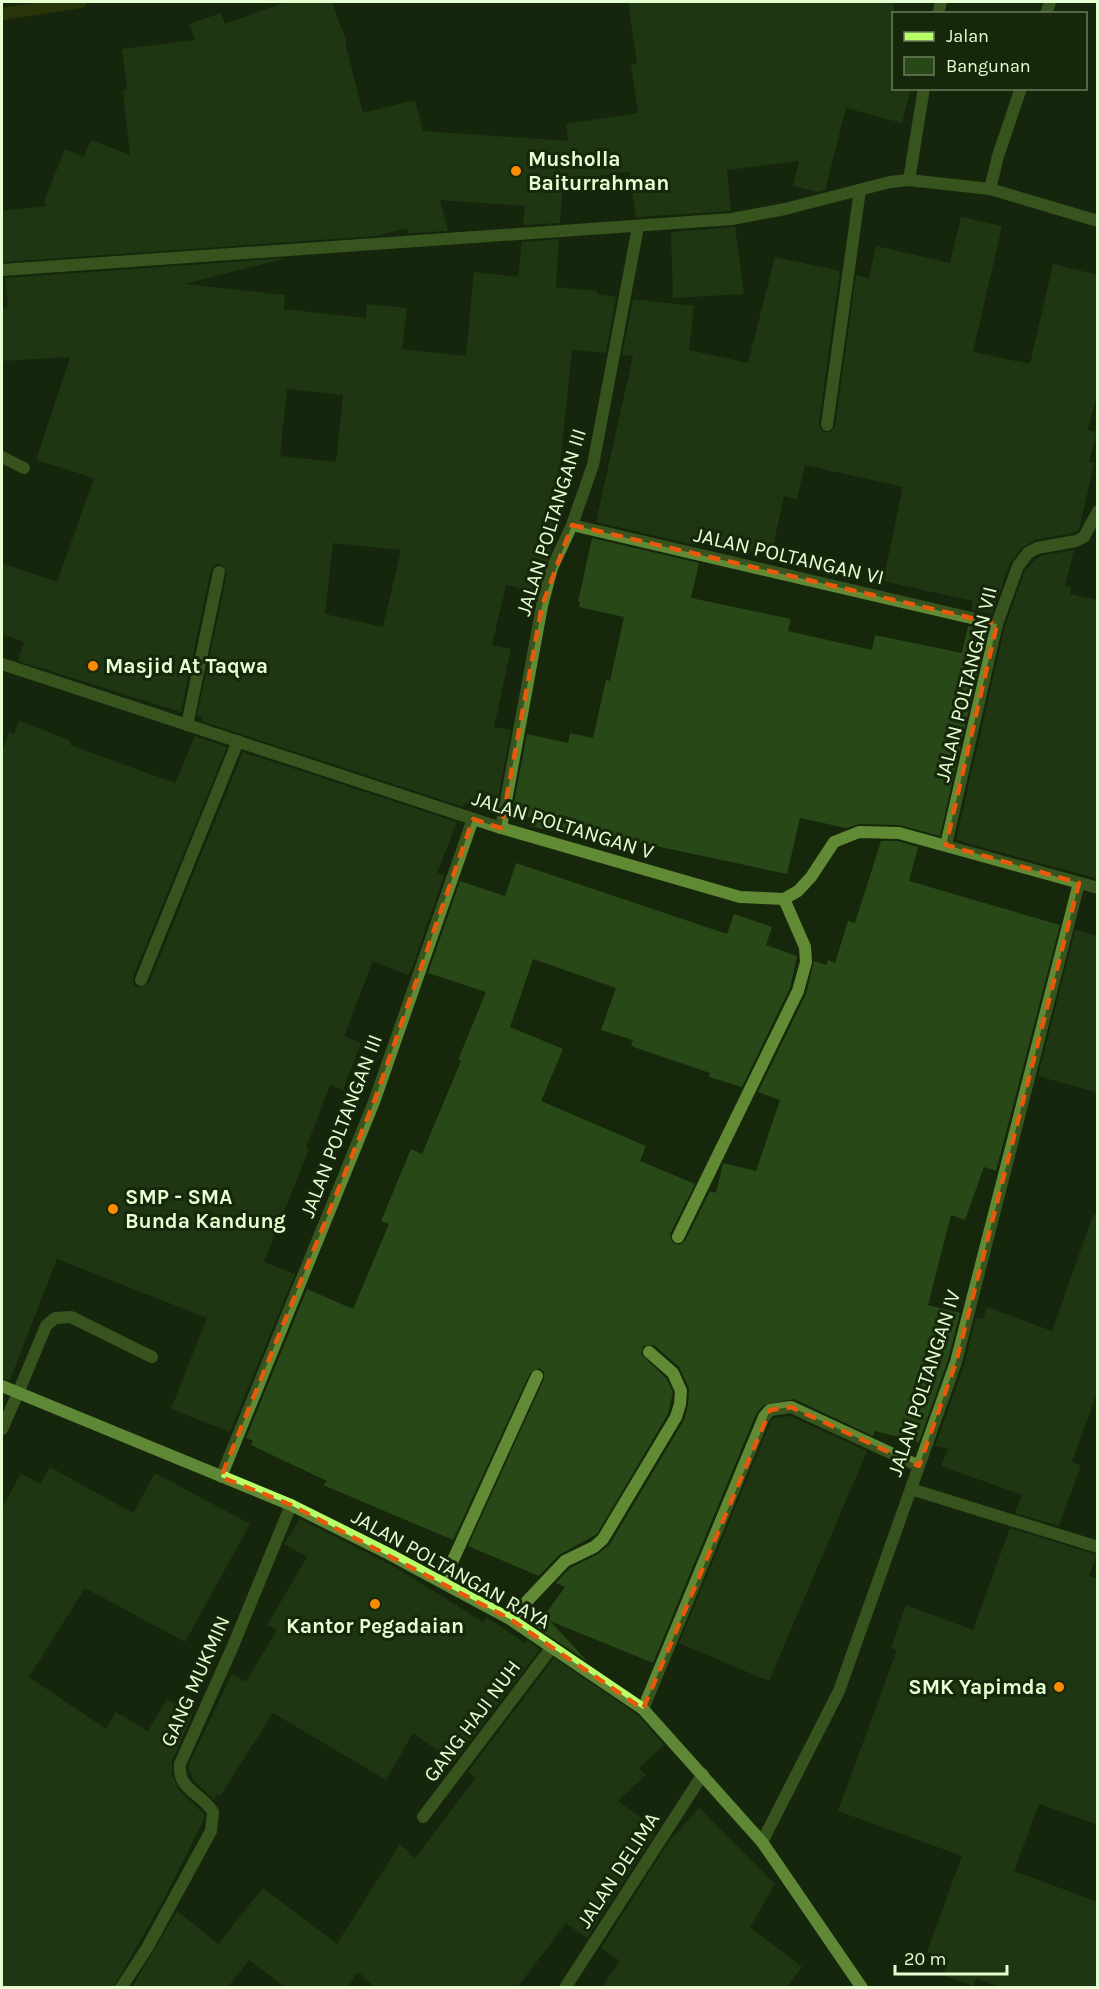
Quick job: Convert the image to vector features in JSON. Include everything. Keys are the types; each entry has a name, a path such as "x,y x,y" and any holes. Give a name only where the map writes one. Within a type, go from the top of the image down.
{"street":[{"path":"909,180 924,90"},
{"path":"990,189 998,156 1020,90"},
{"path":"2,270 732,219 909,180 990,189 1098,221"},
{"path":"827,425 860,190"},
{"name":"JALAN POLTANGAN III","path":"501,828 542,606 552,568 572,525 593,465 638,227"},
{"path":"2,457 24,468"},
{"name":"JALAN POLTANGAN VII","path":"946,845 997,624 1018,566 1028,553 1047,544 1076,541 1084,537 1098,511"},
{"name":"JALAN POLTANGAN VI","path":"572,525 997,624"},
{"path":"187,725 219,572"},
{"name":"JALAN POLTANGAN V","path":"2,664 501,828 740,897 784,899"},
{"path":"141,980 238,741"},
{"name":"JALAN POLTANGAN III","path":"221,1477 374,1102 474,819"},
{"path":"678,1237 798,991 807,962 805,947 784,899 798,891 811,877 827,849 846,835 859,832 898,833 1098,888"},
{"name":"JALAN POLTANGAN IV","path":"762,1842 838,1691 956,1362 1079,883"},
{"path":"2,1429 46,1326 55,1318 71,1317 152,1357"},
{"path":"510,1619 565,1561 594,1547 603,1539 676,1417 681,1391 678,1382 668,1369 649,1352"},
{"path":"443,1582 537,1376"},
{"name":"JALAN POLTANGAN RAYA","path":"2,1386 291,1505 443,1582 510,1619 643,1709 762,1842 861,1988"},
{"path":"643,1709 764,1417 770,1410 791,1407 919,1466"},
{"path":"911,1489 1098,1547"},
{"name":"GANG MUKMIN","path":"121,1988 147,1948 211,1831 213,1812 184,1785 179,1772 180,1764 233,1646 291,1505"},
{"name":"GANG HAJI NUH","path":"423,1817 552,1647"},
{"name":"JALAN DELIMA","path":"566,1988 703,1774"}],"highlighted area":[{"path":"572,525 997,624 946,845 1079,883 956,1362 919,1466 791,1407 770,1410 643,1709 510,1619 291,1505 221,1477 374,1102 473,819 501,828 542,606"}],"building":[{"path":"286,2 332,2 347,43 345,43 363,113 415,100 423,131 568,141 566,124 638,113 631,65 637,64 628,2 894,2 892,90 910,90 902,123 846,108 825,190 818,192 793,186 799,161 727,170 731,211 636,217 629,172 563,181 560,223 523,225 525,206 440,200 448,231 408,233 407,228 377,236 3,262 2,211 46,206 45,199 65,149 84,157 91,140 130,155 123,90 127,89 122,49 195,40 189,24 221,13 225,24"},
{"path":"961,217 1002,226 973,352 1030,364 1053,264 1098,275 1098,390 1088,430 1097,432 1089,462 1094,463 1079,530 1035,540 1022,548 1010,563 992,614 971,610 973,601 883,581 903,487 805,465 797,499 784,496 771,556 704,541 703,547 596,522 633,356 622,355 633,299 694,306 689,350 748,363 775,257 840,271 819,424 822,431 830,433 835,426 856,275 869,278 876,246 950,263"},
{"path":"735,227 744,294 673,298 671,232"},
{"path":"559,239 556,287 597,291 597,294 616,297 606,353 572,350 551,551 537,592 506,585 492,645 511,649 494,727 511,730 496,810 465,803 463,807 201,721 203,717 197,715 227,574 221,564 216,564 211,570 181,712 18,661 24,642 2,634 2,563 57,582 94,478 36,460 70,357 2,361 2,308 8,307 5,278 287,258 184,284 285,295 284,309 366,318 367,304 407,308 402,349 466,356 474,272 518,277 522,242","holes":["287,389 343,395 336,462 280,456","333,543 401,550 383,627 325,614"]},
{"path":"592,538 699,563 691,598 791,619 788,631 872,650 875,635 962,653 968,626 987,630 940,836 899,825 859,824 846,828 800,818 787,874 613,837 611,844 529,826 532,818 512,813 527,734 568,743 570,733 593,738 606,680 610,681 624,617 579,607 580,602 578,602"},
{"path":"1074,550 1065,586 1071,587 1070,594 1098,600 1098,879 956,840 1005,626 1025,570 1040,556"},
{"path":"19,720 71,741 70,745 175,783 195,736 227,747 133,977 134,985 138,988 149,983 243,752 457,822 437,873 444,876 412,968 408,975 373,961 344,1036 361,1043 343,1090 330,1085 306,1148 309,1149 264,1262 295,1274 230,1432 171,1409 207,1318 57,1259 10,1380 2,1378 2,751 9,732 14,734"},
{"path":"881,841 898,841 918,847 909,881 1060,925 996,1171 984,1167 965,1220 951,1215 928,1305 960,1313 948,1360 919,1442 875,1431 873,1436 794,1399 764,1405 756,1414 653,1663 550,1621 588,1662 536,1627 565,1587 556,1583 570,1568 598,1554 610,1544 684,1420 689,1388 679,1367 654,1345 643,1346 641,1354 666,1378 673,1392 668,1414 597,1534 559,1555 539,1576 468,1546 544,1379 544,1372 540,1368 530,1373 453,1540 323,1485 327,1481 251,1445 253,1441 246,1438 307,1289 353,1309 389,1224 381,1221 411,1149 422,1154 461,1061 458,1060 486,992 428,973 460,881 505,896 516,863 727,934 734,914 772,927 766,945 797,956 790,988 742,1087 709,1077 710,1073 631,1046 633,1040 601,1030 616,988 533,959 510,1027 563,1049 541,1101 646,1146 640,1161 695,1184 670,1234 672,1242 679,1245 685,1241 710,1191 716,1193 723,1163 756,1171 780,1100 758,1092 806,994 814,961 826,965 828,960 835,963 848,921 855,923"},
{"path":"1075,930 1098,936 1098,1093 1038,1076"},
{"path":"1093,1215 1098,1215 1098,1390 1072,1462 1081,1465 1059,1526 1015,1513 1022,1495 941,1466 948,1449 935,1446 964,1365 976,1317 983,1319 987,1307 1052,1331"},
{"path":"790,1416 867,1451 769,1681 679,1643 771,1421 774,1418"},
{"path":"50,1467 133,1513 155,1473 250,1524 185,1642 85,1588 29,1677 106,1729 116,1712 148,1731 167,1699 193,1714 172,1761 172,1773 179,1790 204,1814 204,1820 163,1901 113,1988 2,1988 2,1508 21,1473 40,1484"},
{"path":"300,1519 395,1567 483,1622 486,1617 525,1643 527,1640 540,1649 454,1762 413,1733 386,1780 273,1713 220,1796 217,1794 214,1800 193,1780 188,1766 232,1674 246,1682 277,1630 267,1625 307,1557 284,1544"},
{"path":"1010,1528 1097,1555 1089,1576 1098,1579 1098,1825 1039,1804 1014,1871 1098,1902 1098,1988 1001,1988 976,1978 973,1986 943,1975 949,1960 927,1952 962,1856 838,1811 897,1650 891,1648 906,1605 973,1630"},
{"path":"554,1658 638,1715 664,1745 639,1768 646,1775 618,1801 657,1830 587,1938 566,1923 517,1988 376,1988 358,1972 347,1988 286,1988 249,1960 227,1988 131,1988 177,1911 218,1944 263,1888 337,1944 400,1844 415,1858 476,1778 468,1772"},
{"path":"699,1808 775,1884 750,1927 802,1967 786,1988 601,1988 620,1961 601,1948 670,1840"}],"waterway":[{"path":"2,14 81,2"}],"place":[{"name":"Musholla Baiturrahman","path":"516,171"},
{"name":"Masjid At Taqwa","path":"93,666"},
{"name":"SMP - SMA Bunda Kandung","path":"113,1209"},
{"name":"Kantor Pegadaian","path":"375,1604"},
{"name":"SMK Yapimda","path":"1059,1687"}]}
